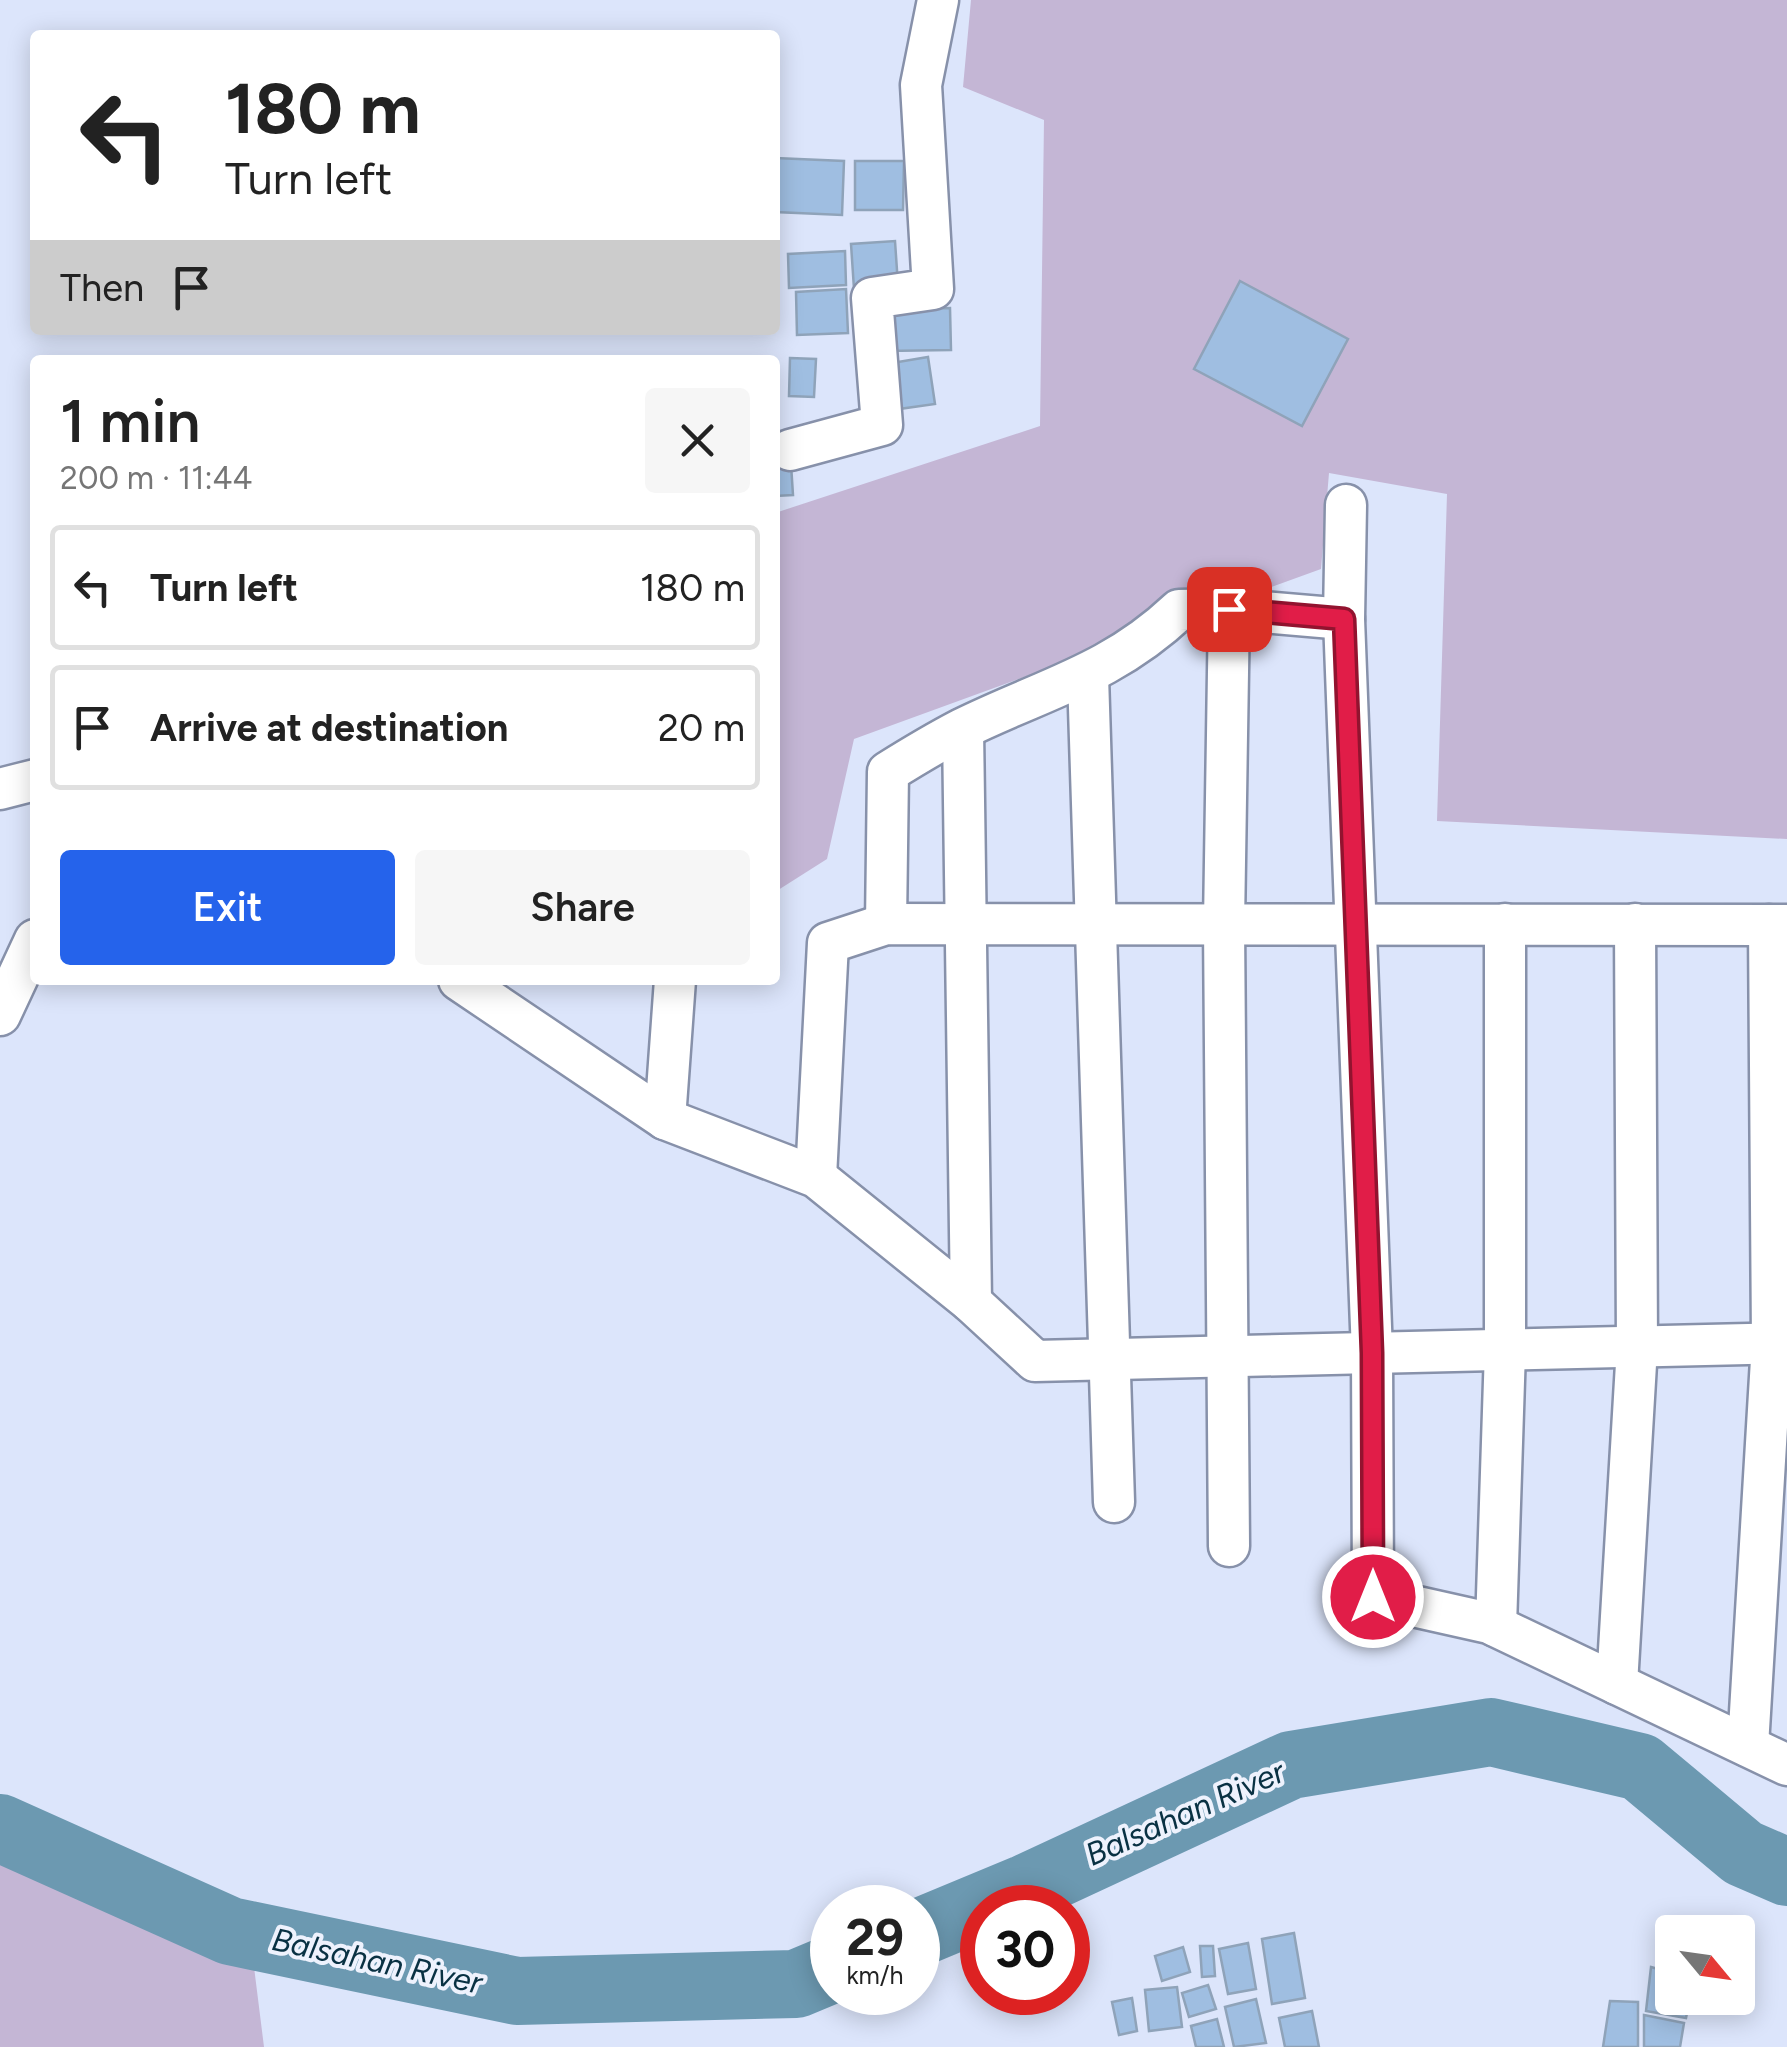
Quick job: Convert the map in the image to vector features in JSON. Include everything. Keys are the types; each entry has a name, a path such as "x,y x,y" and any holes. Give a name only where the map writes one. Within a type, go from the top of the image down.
{"street":[{"path":"790,450 882,425 872,298 934,289 921,86 938,0"},
{"path":"1346,505 1344,619 1372,1353 1373,1597 1496,1626 1787,1765"},
{"path":"886,924 888,772 963,729 1088,676 1146,642 1179,610 1229,609 1344,619"},
{"path":"1229,609 1224,924 1229,1546"},
{"path":"1088,676 1114,1502"},
{"path":"963,729 971,1302"},
{"path":"0,789 30,781"},
{"path":"816,1177 828,943 886,924 1778,925 1779,1343 1748,1746"},
{"path":"1496,1626 1505,1350 1504,924"},
{"path":"1618,1684 1637,1347 1635,924"},
{"path":"0,1015 30,951"},
{"path":"466,985 665,1119 816,1177 971,1302 1035,1362 1779,1343"},
{"path":"665,1119 676,985"}],"shaded area":[{"path":"971,0 1787,0 1787,839 1437,821 1447,494 1329,473 1321,569 854,739 827,859 780,889 780,511 1040,426 1044,120 963,87"},
{"path":"0,1827 250,1935 264,2047 0,2047"}],"building":[{"path":"780,158 844,161 842,215 780,212"},
{"path":"855,161 904,161 903,210 855,210"},
{"path":"895,241 898,285 854,289 851,244"},
{"path":"845,251 846,285 789,288 788,254"},
{"path":"1240,281 1348,339 1302,426 1194,369"},
{"path":"846,289 848,333 797,335 796,292"},
{"path":"950,308 951,350 885,351 885,310"},
{"path":"928,357 935,404 899,409 892,363"},
{"path":"790,358 816,359 814,397 789,396"},
{"path":"791,464 793,495 780,496 780,465"},
{"path":"1294,1933 1305,1998 1272,2004 1262,1939"},
{"path":"1248,1943 1256,1989 1228,1994 1219,1949"},
{"path":"1200,1946 1213,1946 1215,1976 1202,1977"},
{"path":"1183,1947 1190,1972 1162,1981 1155,1956"},
{"path":"1651,1967 1655,1968 1655,2013 1646,2011"},
{"path":"1208,1985 1216,2009 1189,2017 1182,1993"},
{"path":"1177,1987 1182,2027 1149,2031 1145,1990"},
{"path":"1132,1998 1137,2031 1119,2035 1112,2002"},
{"path":"1256,1999 1266,2043 1234,2047 1225,2007"},
{"path":"1610,2001 1638,2002 1638,2047 1603,2047"},
{"path":"1312,2011 1319,2047 1285,2047 1279,2018"},
{"path":"1644,2015 1684,2023 1680,2047 1644,2047"},
{"path":"1217,2019 1224,2047 1196,2047 1191,2026"}],"waterway":[{"name":"Balsahan River","path":"940,1924 1291,1765 1491,1732 1640,1767 1743,1853 1787,1872"},
{"name":"Balsahan River","path":"0,1828 230,1931 517,1991 796,1984 810,1978"}],"route":[{"path":"1229,609 1344,619 1372,1353 1373,1597"}]}
